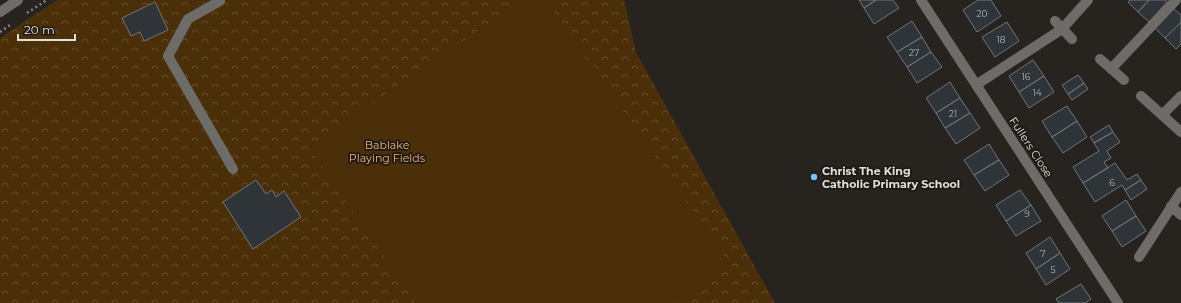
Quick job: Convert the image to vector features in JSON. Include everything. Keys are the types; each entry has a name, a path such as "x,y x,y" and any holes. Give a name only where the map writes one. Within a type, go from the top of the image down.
{"street":[{"path":"0,12 18,0"},
{"path":"222,0 188,19 168,56 233,168"},
{"path":"976,85 1062,29 1088,0"},
{"path":"1111,69 1176,0"},
{"name":"Fullers Close","path":"925,1 976,85 1118,303"},
{"path":"1055,21 1072,39"},
{"path":"1100,59 1124,80"},
{"path":"1141,96 1181,132"},
{"path":"1162,115 1181,96"},
{"path":"1138,257 1181,192"},
{"path":"1171,206 1181,215"}],"green space":[{"name":"Bablake Playing Fields","path":"57,0 624,0 636,52 775,303 0,303 0,38"},
{"path":"523,0 546,0 731,266 677,303 416,303 309,147"}],"building":[{"path":"859,0 876,0 864,8"},
{"path":"876,0 893,0 899,8 874,24 864,8"},
{"path":"978,0 991,0 1001,16 977,32 963,10"},
{"path":"1130,0 1149,0 1138,12 1128,2"},
{"path":"1149,0 1166,0 1167,2 1149,22 1138,12"},
{"path":"155,2 168,30 144,41 140,32 131,36 122,18"},
{"path":"1174,9 1181,15 1181,22 1165,38 1155,28"},
{"path":"912,21 922,37 897,52 887,37"},
{"path":"1007,22 1019,41 995,57 982,37"},
{"path":"1181,22 1181,44 1176,49 1165,38"},
{"path":"922,37 931,52 907,67 897,52"},
{"path":"931,52 942,67 917,83 907,67"},
{"path":"1033,60 1044,76 1019,92 1009,76"},
{"path":"1078,75 1084,83 1068,94 1062,85"},
{"path":"1044,76 1054,92 1029,108 1019,92"},
{"path":"950,82 960,98 936,113 926,98"},
{"path":"1084,83 1088,89 1072,100 1068,94"},
{"path":"960,98 970,113 945,128 936,113"},
{"path":"1067,106 1077,121 1052,137 1042,121"},
{"path":"970,113 980,128 956,144 945,128"},
{"path":"1077,121 1087,137 1063,153 1052,137"},
{"path":"1109,125 1113,132 1094,143 1090,137"},
{"path":"1113,132 1120,142 1107,151 1111,158 1104,162 1108,168 1083,183 1073,167 1099,151 1094,143"},
{"path":"989,144 999,160 974,175 964,160"},
{"path":"999,160 1009,175 985,191 974,175"},
{"path":"1115,163 1127,180 1137,174 1141,180 1125,190 1122,185 1095,202 1083,183"},
{"path":"256,180 266,194 272,190 276,197 284,191 301,217 253,249 223,202"},
{"path":"1141,180 1147,189 1131,200 1125,190"},
{"path":"1020,190 1031,205 1006,221 996,205"},
{"path":"1126,200 1136,216 1112,231 1102,216"},
{"path":"1031,205 1041,221 1016,236 1006,221"},
{"path":"1136,216 1146,231 1122,247 1112,231"},
{"path":"1050,237 1060,253 1036,269 1026,253"},
{"path":"1060,253 1070,269 1046,285 1036,269"},
{"path":"1081,284 1091,299 1085,303 1059,303 1056,299"}],"place":[{"name":"Christ The King Catholic Primary School","path":"814,177"}]}
